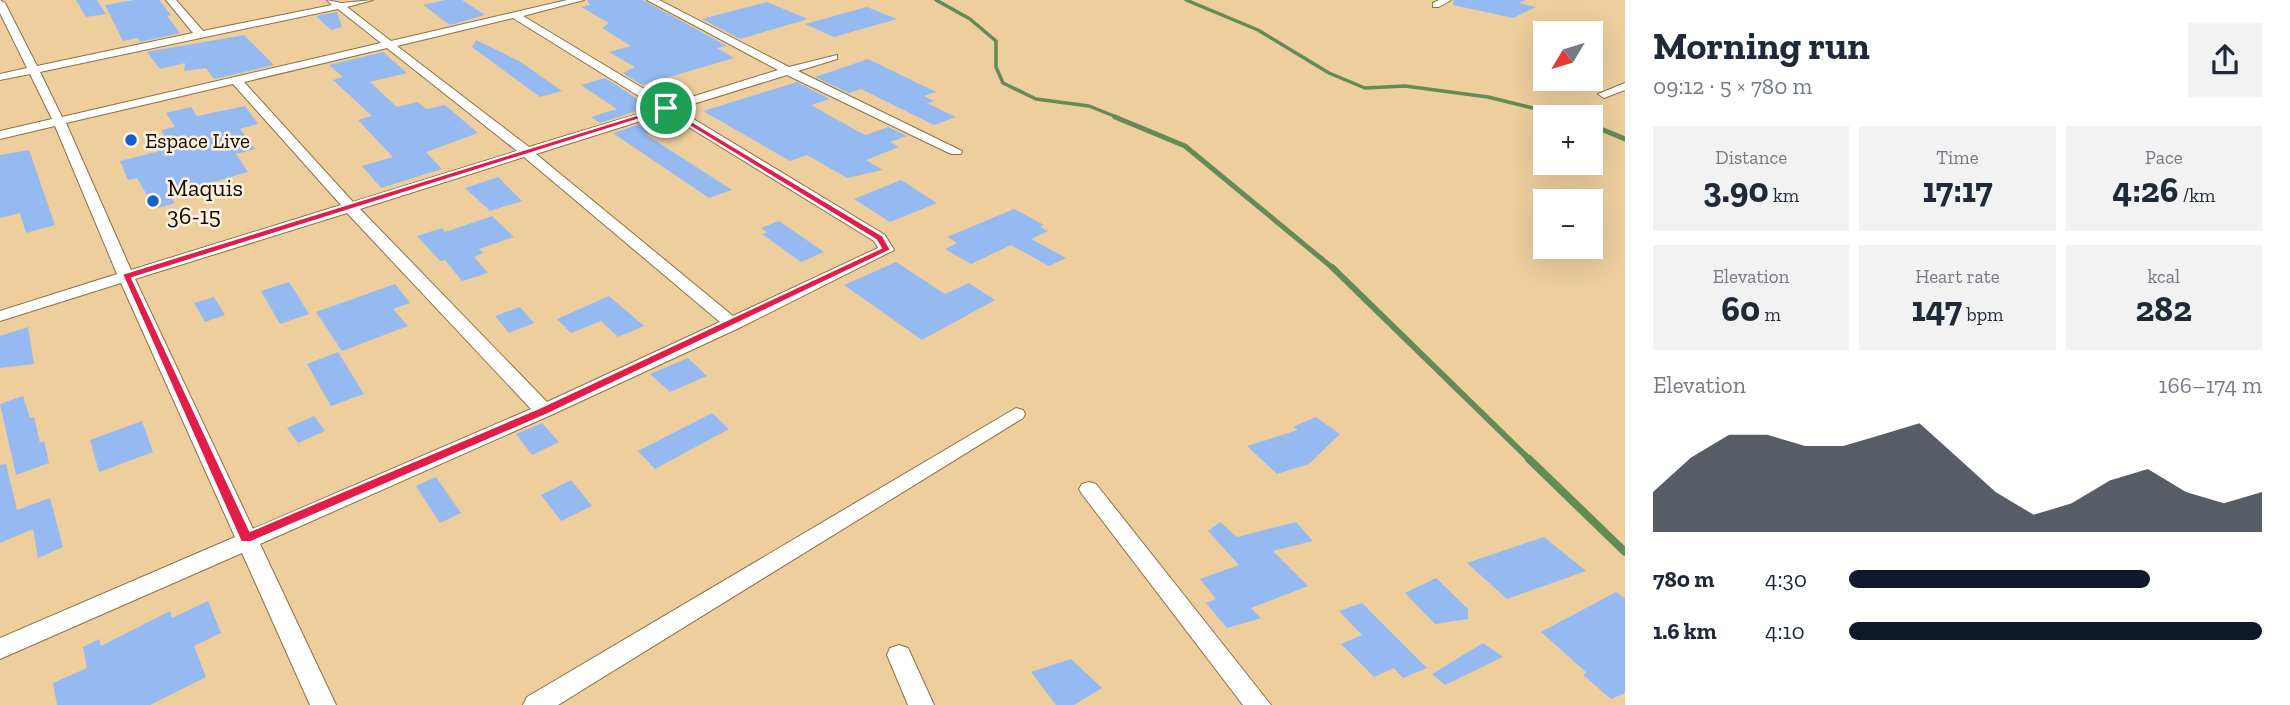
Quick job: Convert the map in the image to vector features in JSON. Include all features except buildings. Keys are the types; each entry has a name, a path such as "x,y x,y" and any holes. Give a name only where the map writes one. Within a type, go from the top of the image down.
{"street":[{"path":"171,0 201,36"},
{"path":"0,77 201,36 336,3 368,0"},
{"path":"0,135 579,0"},
{"path":"652,0 788,71 956,151"},
{"path":"1436,5 1446,0"},
{"path":"0,3 59,122 126,276 323,705"},
{"path":"336,3 524,151 733,324"},
{"path":"0,649 246,539 544,411 886,250 880,238 514,15"},
{"path":"0,316 348,205 833,57"},
{"path":"235,79 348,205 544,411"},
{"path":"1604,94 1625,86"},
{"path":"536,705 1016,414"},
{"path":"1089,489 1258,705"},
{"path":"898,655 921,705"}],"waterway":[{"path":"936,0 970,19 996,41 996,67 1003,83 1036,99 1089,106 1119,118"},
{"path":"1186,0 1258,30 1329,73 1365,88 1405,86 1488,97 1533,108"},
{"path":"1115,117 1185,146 1334,269"},
{"path":"1603,130 1625,139"},
{"path":"1332,267 1531,461"},
{"path":"1529,459 1625,552"}],"place":[{"name":"Espace Live","path":"131,140"},
{"name":"Maquis 36-15","path":"153,201"}],"route":[{"path":"666,108 880,238 886,250 544,411 246,539 126,276 666,108"}]}
